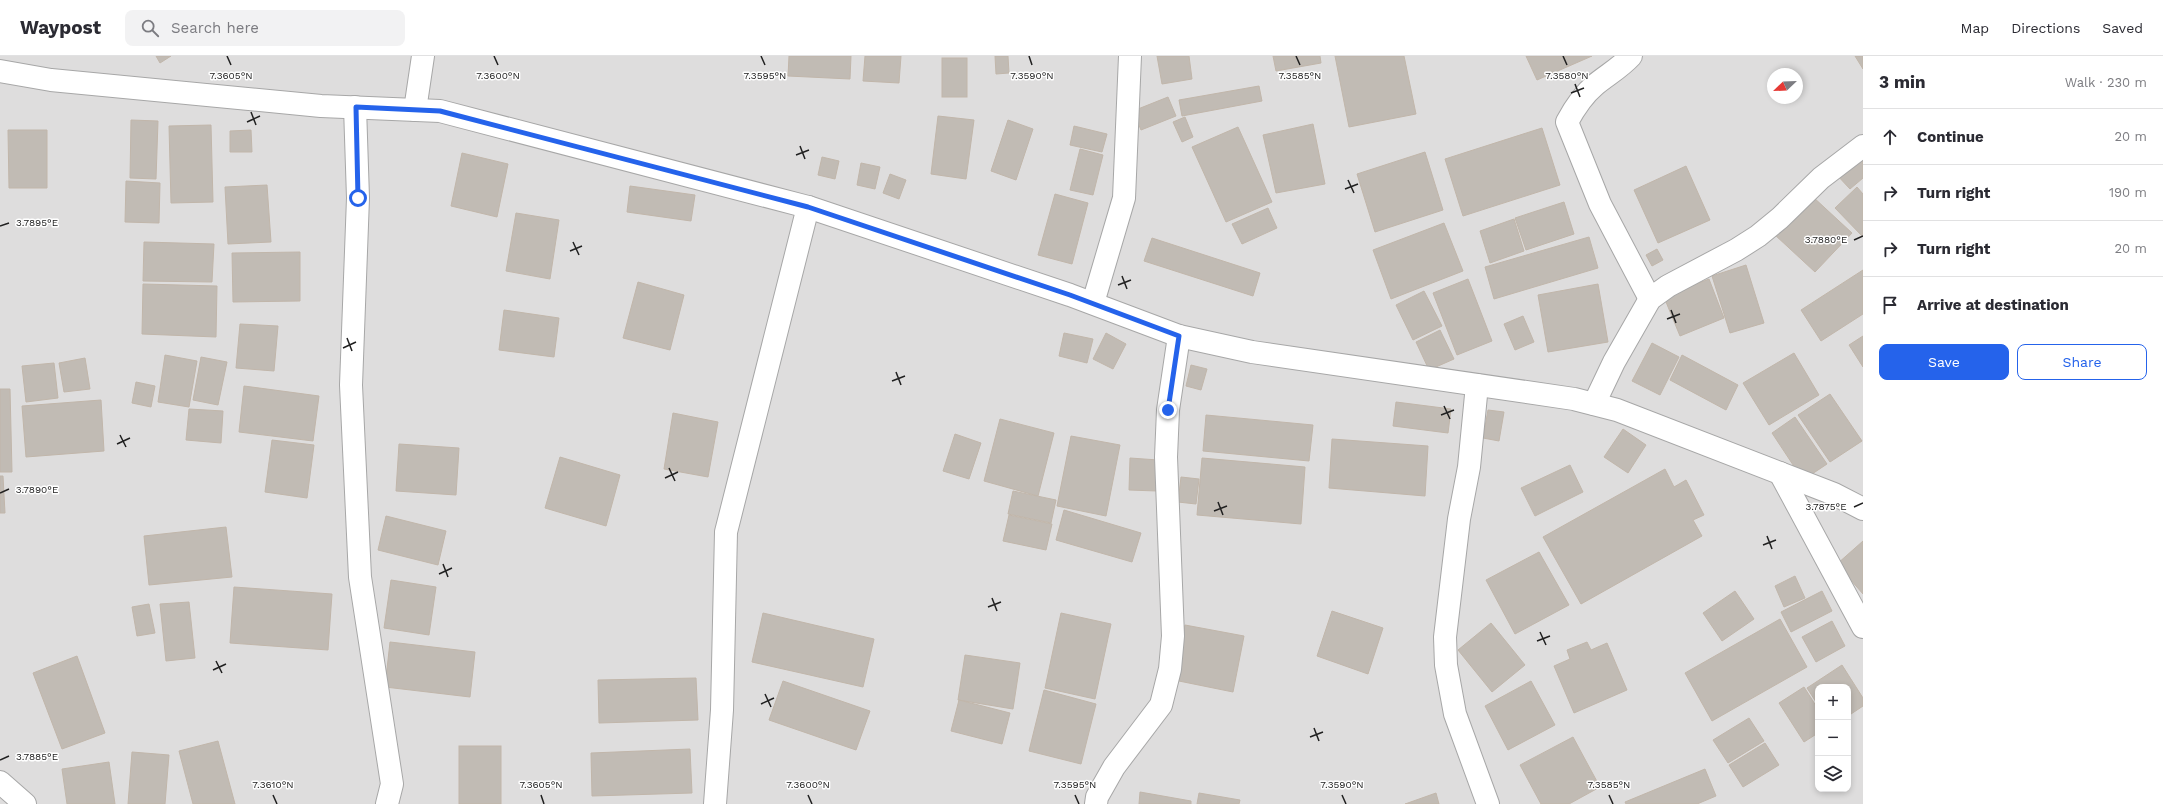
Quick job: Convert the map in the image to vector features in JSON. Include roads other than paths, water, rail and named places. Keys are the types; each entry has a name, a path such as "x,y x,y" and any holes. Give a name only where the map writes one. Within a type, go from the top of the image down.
{"street":[{"path":"415,110 423,56"},
{"path":"1094,303 1124,198 1130,56"},
{"path":"1630,56 1623,64 1594,86 1574,108 1567,122 1600,204 1650,299"},
{"path":"0,71 51,80 321,106 440,111 808,207 1094,303 1179,336 1252,352 1574,399 1616,410 1834,494 1863,509"},
{"path":"356,107 358,198 351,385 358,547 360,578 392,784 387,804"},
{"path":"1594,404 1614,362 1650,299 1668,286 1736,250 1758,236 1780,218 1821,178 1863,146"},
{"path":"715,804 722,710 726,532 808,207"},
{"path":"1096,804 1097,797 1114,767 1161,705 1170,669 1173,636 1166,457 1168,410 1179,336"},
{"path":"1477,385 1469,467 1459,519 1445,637 1446,665 1456,714 1488,804"},
{"path":"1780,473 1863,628"},
{"path":"0,782 25,804"}]}
